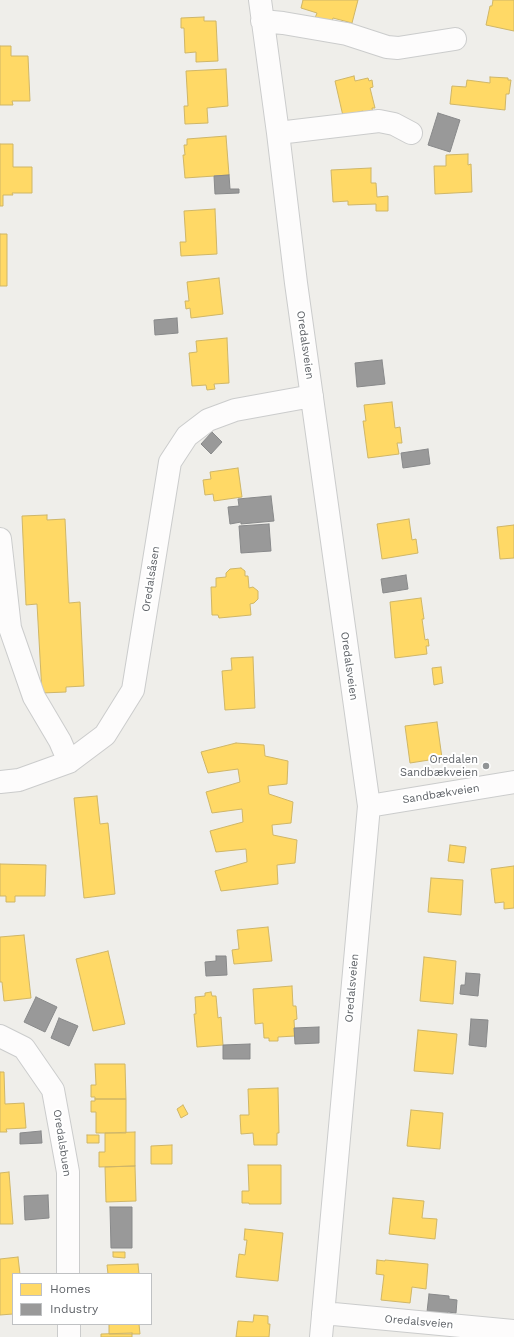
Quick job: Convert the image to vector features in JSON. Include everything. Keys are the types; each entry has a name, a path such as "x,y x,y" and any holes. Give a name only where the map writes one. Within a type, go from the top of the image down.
{"street":[{"name":"Oredalsveien","path":"261,10 283,22 347,34 386,47 398,48 454,39"},
{"name":"Oredalsveien","path":"261,10 278,133 296,283 369,806 321,1337"},
{"path":"278,133 379,121 394,124 411,133"},
{"name":"Oredalsåsen","path":"0,782 19,780 69,762 105,735 133,690 170,462 187,436 208,420 235,410 312,396"},
{"path":"0,539 10,628 34,697 60,741 69,762"},
{"name":"Sandbækveien","path":"369,806 514,782"},
{"name":"Oredalsbuen","path":"0,1036 24,1048 53,1090 68,1172 68,1273"},
{"name":"Oredalsveien","path":"323,1313 514,1331"},
{"path":"68,1325 68,1337"}],"building: Homes":[{"path":"303,0 358,0 352,23 333,18 332,22 315,18 317,13 301,8"},
{"path":"493,0 514,0 514,31 486,25 490,6 492,6"},
{"path":"204,17 204,21 216,21 218,61 196,62 196,52 185,53 184,28 181,28 181,18"},
{"path":"0,46 11,46 11,56 28,56 30,101 12,101 13,105 0,105"},
{"path":"226,69 228,106 207,108 208,123 185,124 184,106 188,106 186,71"},
{"path":"354,76 355,81 368,78 369,81 372,80 373,87 370,88 375,108 372,108 373,113 364,115 363,111 343,116 335,81"},
{"path":"490,77 508,78 508,80 511,80 509,94 506,94 505,110 450,104 452,86 466,87 467,80 490,83"},
{"path":"226,136 229,175 185,178 183,155 185,155 184,145 187,145 187,139"},
{"path":"0,144 13,144 13,167 32,167 32,193 12,193 13,195 3,195 3,206 0,206"},
{"path":"468,154 468,165 471,164 472,192 435,194 434,166 446,166 446,155"},
{"path":"371,168 371,183 376,183 377,197 388,196 388,211 376,211 376,204 348,205 348,201 333,202 331,170"},
{"path":"215,209 217,254 181,256 180,242 186,242 184,211"},
{"path":"0,234 7,234 7,286 0,286"},
{"path":"219,278 223,314 191,318 190,308 186,309 185,301 189,301 187,282"},
{"path":"227,338 229,383 214,384 215,389 207,390 206,385 192,386 189,353 197,352 196,341"},
{"path":"392,402 395,428 400,427 402,443 397,443 399,454 368,458 363,421 366,421 364,405"},
{"path":"238,468 242,497 214,501 213,494 205,495 203,480 211,479 210,472"},
{"path":"47,515 47,520 65,519 69,603 80,602 84,686 66,687 66,692 42,693 37,604 26,605 22,516"},
{"path":"409,519 412,540 416,539 418,553 382,559 377,524"},
{"path":"514,525 514,558 500,559 497,527"},
{"path":"241,568 245,571 245,576 248,576 249,588 253,587 258,591 258,599 254,603 250,604 251,615 219,618 218,615 212,615 211,587 216,587 216,578 226,577 226,573 230,569"},
{"path":"421,598 425,640 428,639 429,646 426,646 427,654 395,658 390,602"},
{"path":"253,657 255,708 225,710 222,671 232,670 231,658"},
{"path":"441,667 443,683 434,685 432,668"},
{"path":"437,722 442,758 410,763 405,726"},
{"path":"236,743 264,745 265,756 288,761 287,784 268,786 269,794 293,802 291,823 272,825 273,835 297,840 295,863 277,865 278,884 221,891 215,871 247,862 246,849 216,852 210,831 243,822 242,809 212,813 206,792 240,782 238,769 208,773 201,752"},
{"path":"97,796 100,824 108,823 115,894 84,898 74,798"},
{"path":"450,845 466,847 464,863 448,861"},
{"path":"0,864 46,865 45,896 15,896 15,902 6,902 6,896 0,896"},
{"path":"514,866 514,908 504,909 504,902 495,903 491,869"},
{"path":"431,878 463,880 461,915 428,912"},
{"path":"268,927 272,961 234,964 232,950 239,949 237,930"},
{"path":"24,935 31,998 4,1001 2,982 0,982 0,937"},
{"path":"108,951 125,1024 93,1031 76,959"},
{"path":"424,957 456,961 453,1004 420,1001"},
{"path":"292,986 293,1006 296,1006 297,1019 294,1020 295,1036 278,1037 278,1041 269,1041 269,1038 264,1038 263,1023 255,1024 253,989"},
{"path":"211,992 212,996 216,996 218,1018 221,1017 223,1045 197,1047 194,1014 196,1014 195,997 205,996 205,993"},
{"path":"418,1030 457,1034 453,1074 414,1071"},
{"path":"95,1064 125,1064 126,1099 95,1099 95,1097 91,1097 91,1085 96,1085"},
{"path":"0,1072 4,1072 5,1104 24,1103 26,1128 6,1129 7,1132 0,1132"},
{"path":"278,1088 279,1133 277,1133 277,1145 254,1145 253,1133 241,1134 240,1115 249,1115 248,1089"},
{"path":"95,1099 126,1099 126,1133 96,1133 96,1112 91,1112 91,1101 95,1101"},
{"path":"183,1105 188,1114 181,1118 177,1109"},
{"path":"411,1110 443,1113 440,1149 407,1146"},
{"path":"135,1132 135,1166 99,1167 99,1152 105,1152 105,1133"},
{"path":"87,1135 99,1135 99,1143 87,1143"},
{"path":"172,1145 172,1164 151,1164 151,1146"},
{"path":"248,1165 281,1165 281,1204 242,1203 242,1191 249,1191"},
{"path":"135,1166 136,1201 106,1202 105,1167"},
{"path":"9,1172 13,1224 0,1224 0,1173"},
{"path":"393,1198 424,1201 422,1218 437,1219 435,1239 389,1234"},
{"path":"245,1229 283,1233 278,1281 236,1277 239,1254 245,1255 247,1240 244,1240"},
{"path":"113,1252 125,1252 125,1258 113,1257"},
{"path":"18,1257 20,1273 12,1273 12,1314 0,1315 0,1259"},
{"path":"377,1260 428,1264 426,1289 412,1287 410,1303 381,1300 384,1275 376,1274"},
{"path":"138,1264 139,1273 108,1273 107,1265"},
{"path":"254,1315 268,1316 268,1324 270,1324 269,1337 236,1337 238,1321 253,1322"},
{"path":"109,1325 139,1325 140,1334 109,1334"},
{"path":"132,1333 132,1337 101,1337 101,1334"}],"building: Industry":[{"path":"438,113 460,120 450,152 428,145"},
{"path":"229,175 230,189 239,189 239,193 215,194 214,176"},
{"path":"177,318 178,333 155,335 154,320"},
{"path":"382,360 385,384 357,387 355,363"},
{"path":"212,432 222,442 211,454 201,444"},
{"path":"428,449 430,464 403,468 401,453"},
{"path":"271,496 274,521 241,524 241,522 230,524 228,507 239,506 238,499"},
{"path":"269,524 271,551 241,553 239,526"},
{"path":"406,575 408,589 383,593 381,579"},
{"path":"216,956 226,956 227,975 206,976 205,962 216,961"},
{"path":"466,973 480,974 478,996 460,994 461,985 465,985"},
{"path":"36,997 57,1007 45,1032 24,1022"},
{"path":"59,1018 78,1026 69,1046 51,1038"},
{"path":"471,1019 488,1020 486,1047 469,1045"},
{"path":"319,1027 319,1043 295,1044 294,1028"},
{"path":"250,1044 250,1059 223,1059 223,1045"},
{"path":"41,1131 42,1143 20,1144 20,1133"},
{"path":"48,1195 49,1218 25,1220 24,1196"},
{"path":"110,1207 132,1207 132,1248 111,1248"},
{"path":"429,1294 449,1296 449,1299 457,1300 456,1313 448,1312 447,1314 427,1312"}],"place":[{"name":"Oredalen Sandbækveien","path":"486,766"}]}
